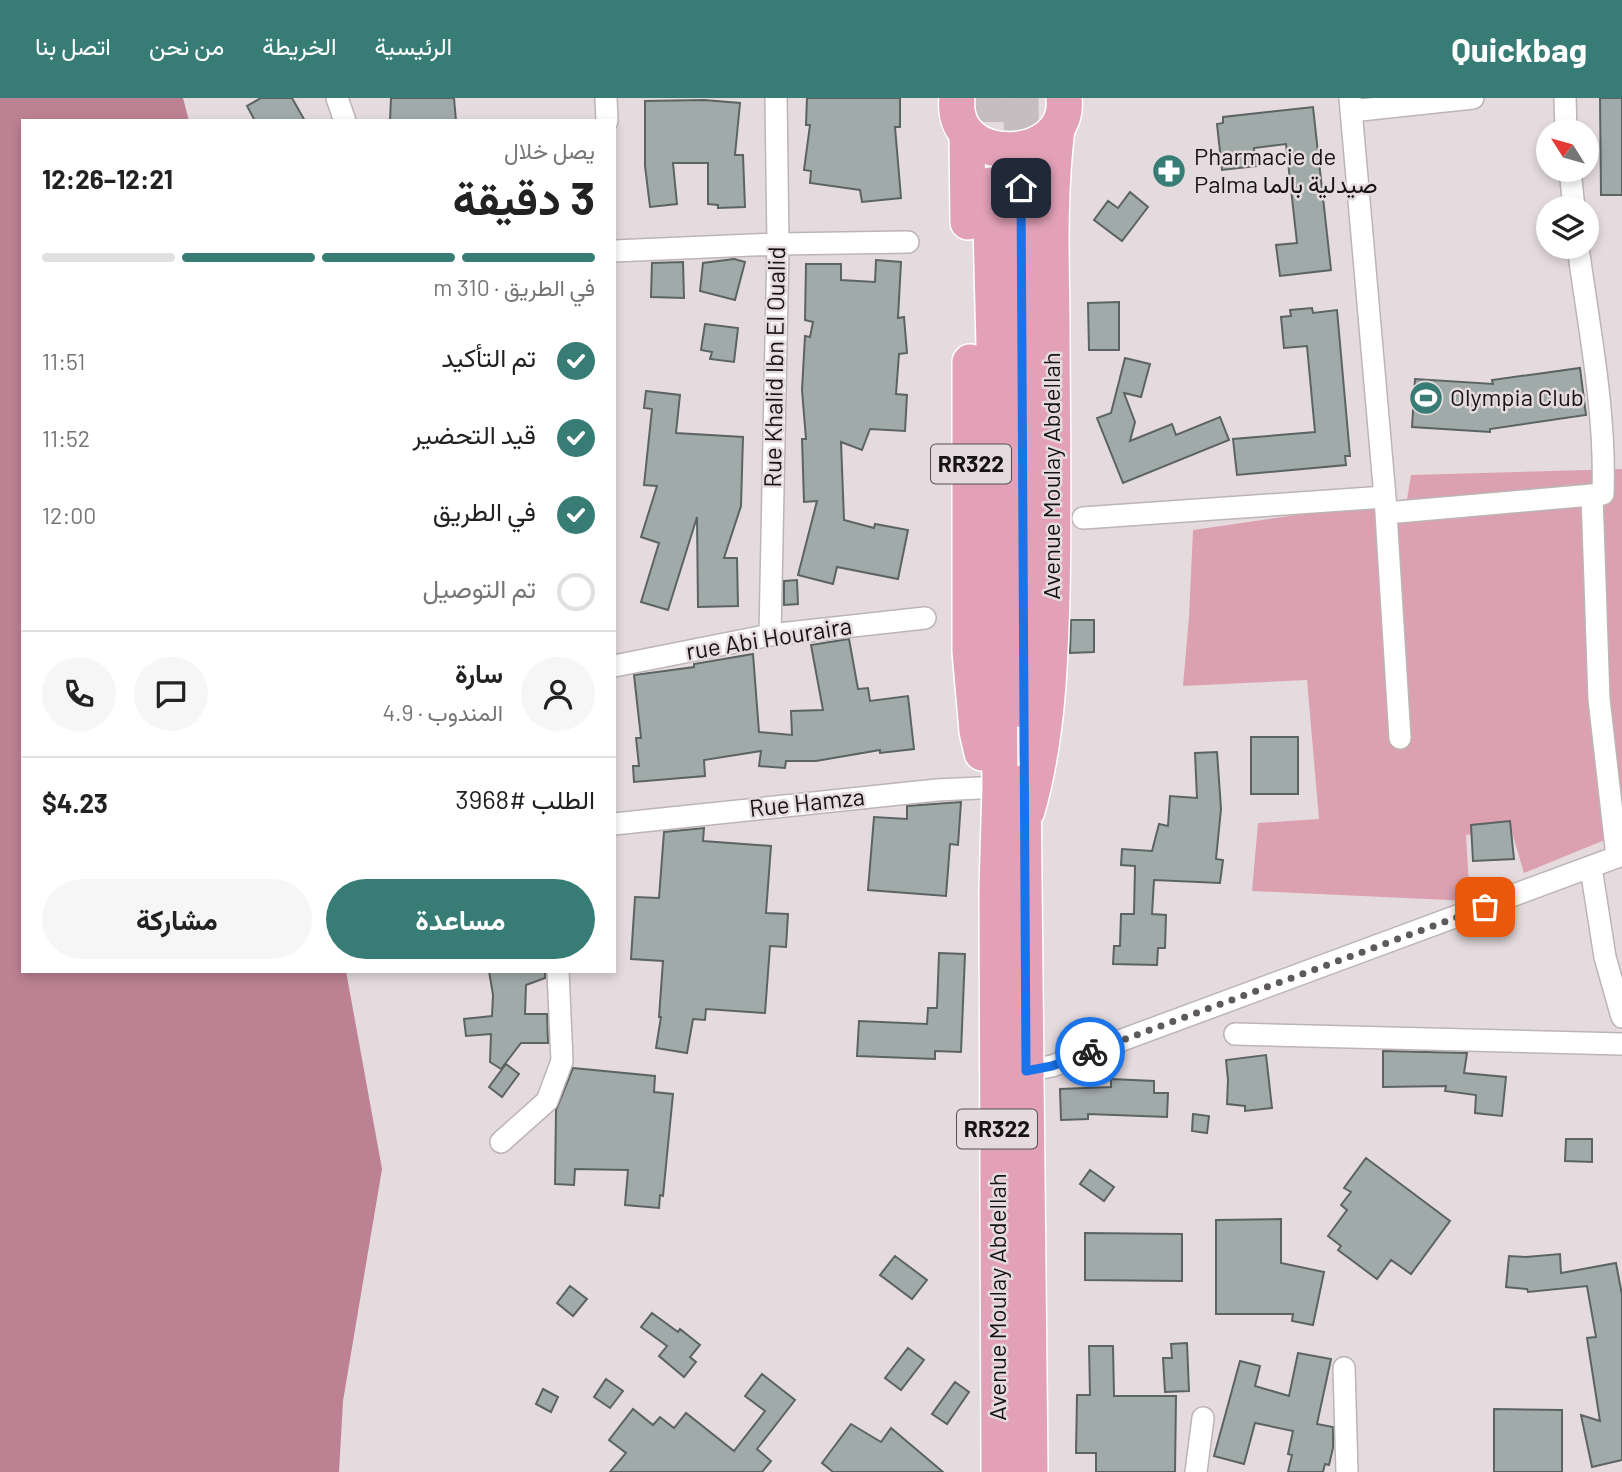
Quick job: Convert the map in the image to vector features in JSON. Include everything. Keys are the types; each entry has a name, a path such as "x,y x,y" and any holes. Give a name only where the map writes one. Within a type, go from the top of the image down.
{"main road":[{"name":"RR322","path":"957,98 958,118 967,135 971,408 970,651 977,731 986,767 1000,787"},
{"name":"RR322","path":"967,135 985,146 1016,150 1044,141 1067,109"},
{"name":"Avenue Moulay Abdellah","path":"1024,821 1036,779 1045,727 1051,638 1051,192 1067,109"},
{"name":"Avenue Moulay Abdellah","path":"999,1472 998,507 1006,187 1024,821 1030,1472"}],"street":[{"path":"337,98 344,119"},
{"path":"606,98 607,119"},
{"name":"Rue Khalid Ibn El Oualid","path":"770,635 778,244 776,98"},
{"path":"1400,738 1386,505 1351,104 1473,98"},
{"path":"1565,98 1566,119"},
{"path":"616,251 908,242"},
{"path":"1026,1071 1052,1066 1620,856 1599,699 1605,456 1580,259"},
{"path":"1083,518 1606,494"},
{"name":"rue Abi Houraira","path":"616,666 770,635 925,618"},
{"name":"Rue Hamza","path":"616,824 937,789 1000,787"},
{"path":"1591,867 1605,957 1622,1017"},
{"path":"501,1142 547,1101 562,1061 558,973"},
{"path":"1236,1034 1622,1044"},
{"path":"1344,1368 1347,1472"},
{"path":"1196,1472 1203,1418"}],"shaded area":[{"path":"0,98 183,98 188,119 21,119 21,973 346,973 382,1169 343,1401 339,1472 0,1472"},
{"path":"1622,469 1622,833 1524,873 1511,829 1466,835 1470,901 1252,891 1258,823 1319,819 1307,680 1183,686 1193,530 1407,499 1411,475"}],"building":[{"path":"261,98 292,98 304,119 254,119 247,106"},
{"path":"391,98 454,98 456,119 390,119"},
{"path":"807,98 900,98 900,127 895,127 901,198 862,202 860,190 810,183 811,171 804,170 810,125 806,125"},
{"path":"1600,98 1622,98 1622,195 1601,195"},
{"path":"704,100 740,103 735,155 743,155 745,207 718,208 718,205 708,204 708,163 673,163 677,204 650,207 645,166 645,101"},
{"path":"1313,107 1331,270 1280,276 1276,245 1297,243 1286,144 1254,148 1256,166 1222,170 1217,124 1223,123 1223,117"},
{"path":"1130,192 1148,207 1122,241 1094,220 1108,201 1118,208"},
{"path":"734,259 745,262 735,300 700,291 703,263"},
{"path":"876,260 901,262 898,318 904,317 907,353 899,354 896,394 907,395 905,431 870,429 862,450 841,442 844,520 874,528 875,524 908,530 898,579 837,567 833,584 798,575 817,501 804,502 802,439 806,439 802,390 805,336 810,337 813,322 805,320 806,264 841,264 841,280 875,282"},
{"path":"683,262 684,298 651,297 652,263"},
{"path":"1119,302 1119,350 1089,350 1088,303"},
{"path":"1312,308 1313,313 1337,310 1350,456 1345,456 1346,465 1237,475 1233,439 1315,432 1307,346 1284,348 1281,317 1291,316 1290,310"},
{"path":"705,324 738,328 734,362 710,359 712,352 701,350"},
{"path":"1125,358 1150,364 1141,397 1124,393 1135,422 1130,441 1172,424 1176,435 1220,417 1229,440 1123,483 1097,418 1111,413"},
{"path":"1580,368 1586,415 1490,429 1490,432 1412,427 1415,379 1493,384 1492,380"},
{"path":"646,391 680,395 676,433 743,437 741,506 724,558 737,558 738,606 698,607 697,517 668,610 641,602 659,543 641,537 657,486 644,485 652,409 644,408"},
{"path":"797,580 798,604 784,605 784,581"},
{"path":"1071,620 1094,620 1094,652 1070,653"},
{"path":"849,639 858,689 868,688 870,701 908,696 914,749 880,753 880,750 816,761 786,761 785,768 759,766 761,751 704,760 705,776 634,782 633,766 639,766 636,738 641,738 634,675 694,667 694,664 753,654 759,732 792,735 791,711 823,710 811,645"},
{"path":"1251,737 1298,737 1298,794 1251,794"},
{"path":"1217,752 1221,809 1216,859 1223,860 1220,883 1154,880 1152,914 1166,915 1165,948 1158,948 1157,965 1113,964 1114,946 1120,946 1121,914 1134,914 1135,866 1121,865 1122,849 1152,851 1159,824 1168,826 1170,796 1197,798 1195,753"},
{"path":"961,802 958,845 950,844 946,896 868,890 874,817 907,819 907,806"},
{"path":"1510,821 1514,859 1473,861 1471,825"},
{"path":"704,828 703,841 771,846 766,913 788,914 786,947 770,946 765,1013 706,1009 705,1020 693,1019 687,1053 656,1048 661,1017 663,961 631,959 635,897 659,898 664,832"},
{"path":"939,953 965,954 961,1052 935,1051 935,1059 857,1056 859,1021 927,1024 928,1008 937,1008"},
{"path":"489,973 545,973 545,978 526,985 525,1014 547,1014 548,1043 521,1043 501,1069 490,1062 491,1034 466,1036 464,1019 492,1016 493,995"},
{"path":"1383,1051 1467,1053 1464,1073 1506,1077 1502,1116 1475,1113 1476,1095 1445,1091 1446,1086 1383,1087"},
{"path":"1266,1055 1272,1108 1245,1111 1245,1106 1227,1104 1226,1060"},
{"path":"506,1064 519,1074 502,1097 489,1087"},
{"path":"573,1068 655,1076 654,1092 673,1094 663,1196 660,1195 659,1208 625,1205 628,1170 575,1169 574,1185 555,1184 556,1110"},
{"path":"1111,1079 1154,1081 1154,1093 1168,1093 1167,1117 1088,1114 1088,1119 1061,1120 1060,1089 1111,1087"},
{"path":"1193,1114 1209,1116 1207,1133 1192,1131"},
{"path":"1566,1139 1592,1139 1592,1162 1565,1161"},
{"path":"1366,1158 1450,1221 1411,1274 1391,1260 1377,1279 1338,1250 1341,1246 1328,1236 1347,1210 1341,1205 1351,1192 1344,1188"},
{"path":"1090,1170 1114,1187 1104,1201 1080,1184"},
{"path":"1281,1219 1281,1263 1324,1272 1313,1325 1292,1321 1293,1314 1216,1314 1216,1220"},
{"path":"1085,1233 1182,1234 1182,1281 1085,1280"},
{"path":"1560,1254 1561,1273 1616,1263 1622,1295 1622,1460 1592,1467 1581,1415 1600,1421 1587,1338 1596,1337 1587,1286 1528,1292 1527,1289 1506,1287 1509,1256"},
{"path":"895,1256 927,1280 912,1299 880,1275"},
{"path":"570,1286 587,1299 573,1316 557,1303"},
{"path":"652,1313 678,1332 680,1329 700,1345 690,1357 696,1362 684,1377 659,1356 667,1346 641,1327"},
{"path":"1187,1343 1189,1391 1165,1392 1163,1358 1172,1358 1171,1344"},
{"path":"1089,1346 1113,1346 1114,1396 1176,1396 1175,1472 1096,1472 1096,1453 1076,1453 1077,1395 1090,1395"},
{"path":"908,1348 924,1360 901,1390 885,1378"},
{"path":"1298,1353 1331,1359 1317,1424 1333,1427 1333,1448 1329,1465 1325,1464 1323,1472 1288,1472 1292,1455 1288,1454 1293,1431 1255,1423 1244,1464 1214,1456 1240,1361 1260,1366 1255,1386 1289,1396"},
{"path":"762,1374 795,1400 757,1449 771,1461 762,1472 610,1472 626,1453 609,1440 633,1409 653,1425 660,1417 674,1428 686,1413 734,1451 765,1411 745,1396"},
{"path":"606,1379 623,1391 610,1408 594,1397"},
{"path":"955,1382 969,1392 947,1424 932,1414"},
{"path":"543,1389 558,1397 551,1412 536,1404"},
{"path":"1494,1409 1562,1410 1562,1472 1494,1472"},
{"path":"851,1424 881,1442 891,1428 943,1472 833,1472 822,1463"}],"tunnel":[{"path":"990,175 991,98"},
{"path":"1021,98 1022,188"}],"way so far":[{"path":"1090,1052 1485,907"}],"place":[{"name":"Pharmacie de Palma صيدلية بالما","path":"1169,171"},
{"name":"Olympia Club","path":"1426,398"}],"route":[{"path":"1021,188 1026,1071 1052,1066 1090,1052"}]}
